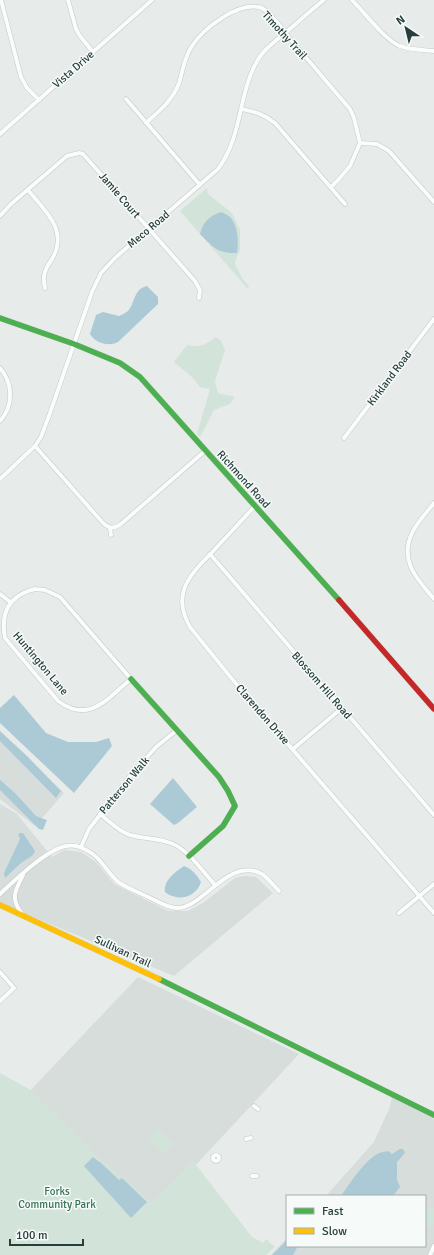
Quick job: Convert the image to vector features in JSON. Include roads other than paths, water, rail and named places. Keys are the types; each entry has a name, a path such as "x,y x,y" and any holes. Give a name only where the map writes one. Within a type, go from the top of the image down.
{"street":[{"path":"1,0 22,77 28,88 39,100"},
{"path":"68,0 76,29 93,52"},
{"path":"143,0 147,4"},
{"name":"Vista Drive","path":"0,134 152,0"},
{"name":"Meco Road","path":"0,479 35,446 41,437 100,273 116,257 218,169 226,159 242,109 249,77 257,61 269,47 324,0"},
{"path":"352,0 382,32 398,46 413,50 434,52"},
{"name":"Timothy Trail","path":"146,123 175,93 191,47 198,38 223,15 244,6 254,6 261,8 285,33 350,109 354,118 360,143"},
{"path":"126,99 200,185"},
{"path":"242,109 260,113 275,123 345,204"},
{"path":"331,187 339,180 350,166 360,143 377,144 389,150 434,202"},
{"name":"Jamie Court","path":"28,190 67,156 79,153 87,157 195,281 200,290 199,298"},
{"path":"0,216 11,204 28,190 54,222 57,230 58,243 45,270 43,280 45,288"},
{"name":"Richmond Road","path":"0,318 74,344 120,363 134,372 206,450 434,709"},
{"name":"Kirkland Road","path":"344,438 434,319"},
{"path":"0,368 6,375 10,384 10,393 6,412 0,421"},
{"path":"35,446 103,523 110,528 121,524 206,450"},
{"path":"434,503 416,527 410,538 408,551 409,564 414,575 434,599"},
{"name":"Clarendon Drive","path":"255,506 188,578 182,602 185,618 190,627 233,680 434,913"},
{"path":"110,528 111,535"},
{"name":"Blossom Hill Road","path":"210,554 434,815"},
{"path":"0,594 9,601 17,595 35,589 45,590 60,598 228,788 235,806 223,826 189,856"},
{"name":"Huntington Lane","path":"9,601 2,618 5,638 58,701 67,708 77,710 94,708 131,679"},
{"path":"293,750 342,708"},
{"name":"Patterson Walk","path":"81,847 89,829 149,754 177,730"},
{"path":"100,814 124,833 174,844 189,856 215,885"},
{"path":"0,894 54,850 66,846 81,847 94,855 118,882 130,889 170,906 181,908 195,902 231,874 246,870 262,875 279,891"},
{"path":"24,873 16,890 14,899 16,906 24,916"},
{"path":"399,913 434,884"},
{"name":"Sullivan Trail","path":"0,905 124,962 434,1115"},
{"path":"0,972 14,988 0,1000"},
{"path":"430,1255 434,1246"}],"water":[{"path":"221,212 230,217 235,224 238,239 237,253 230,253 216,249 200,234 205,222"},
{"path":"147,286 158,297 158,304 118,342 107,344 99,342 92,337 90,334 96,315 103,312 119,316 124,314 130,308 139,290"},
{"path":"14,695 46,733 68,742 96,742 109,738 112,746 74,793 0,723 0,708"},
{"path":"0,731 61,791 56,798 0,741"},
{"path":"173,778 197,807 174,825 150,804"},
{"path":"0,780 15,793 36,816 47,820 43,830 39,829 0,790"},
{"path":"23,833 35,851 33,855 21,863 5,878 4,873 20,839 18,834"},
{"path":"184,866 192,871 201,882 199,887 191,895 186,897 175,897 165,892 166,884 174,874"},
{"path":"400,1149 403,1149 405,1153 397,1162 397,1180 400,1187 394,1195 342,1195 358,1172 374,1156 388,1151 392,1154"},
{"path":"93,1157 119,1180 122,1178 147,1202 131,1218 84,1166"},
{"path":"286,1241 286,1247 297,1247 293,1255 272,1255"}],"park label":[{"name":"Forks Community Park","path":"57,1197"}]}
